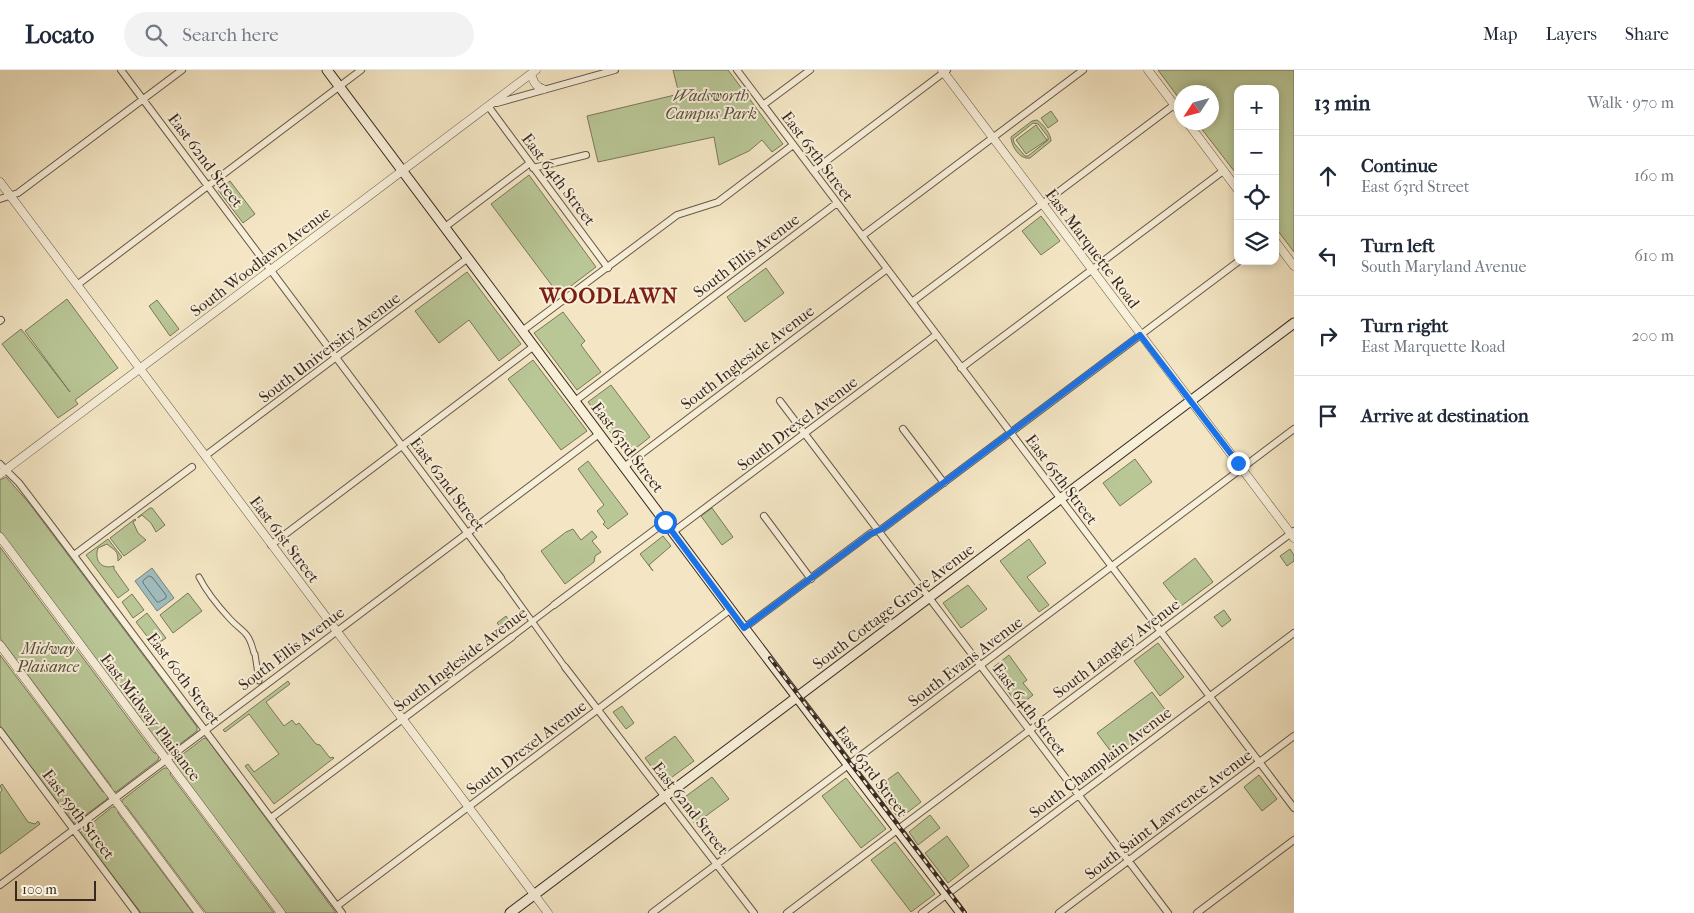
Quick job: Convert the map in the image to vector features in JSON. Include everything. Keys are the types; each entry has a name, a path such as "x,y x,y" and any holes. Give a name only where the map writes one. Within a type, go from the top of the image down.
{"main road":[{"name":"East 63rd Street","path":"327,70 744,628 961,913"},
{"name":"South Cottage Grove Avenue","path":"510,913 1294,323"}],"street":[{"name":"East 62nd Street","path":"122,70 468,532 565,667 754,913"},
{"path":"0,200 18,193 182,70"},
{"path":"77,285 361,70"},
{"path":"490,105 615,70"},
{"name":"East 65th Street","path":"737,70 1294,808"},
{"path":"763,105 810,70"},
{"path":"862,236 1083,70"},
{"path":"912,302 1174,105 1148,70"},
{"path":"532,71 534,83 544,89"},
{"name":"South Woodlawn Avenue","path":"3,472 490,105 532,71"},
{"path":"813,171 944,71"},
{"name":"East Marquette Road","path":"944,71 1140,335 1293,534"},
{"name":"East 64th Street","path":"490,105 532,166 608,268"},
{"path":"1193,130 1234,185"},
{"path":"522,331 677,215 718,202 793,145"},
{"path":"444,227 532,166 586,155"},
{"path":"961,368 1223,170"},
{"name":"East 61st Street","path":"0,182 548,913"},
{"name":"South Ellis Avenue","path":"575,401 837,204"},
{"path":"1279,246 1294,266"},
{"name":"South University Avenue","path":"205,456 468,258"},
{"path":"744,628 870,534 882,529 1234,265"},
{"name":"South Ingleside Avenue","path":"624,467 887,269"},
{"name":"South Drexel Avenue","path":"673,532 936,335"},
{"path":"271,545 534,346"},
{"name":"East 64th Street","path":"780,401 1168,913"},
{"path":"903,429 944,483"},
{"name":"South Evans Avenue","path":"652,913 1294,430"},
{"name":"South Ellis Avenue","path":"0,885 599,434"},
{"name":"East 60th Street","path":"0,464 3,472 19,483 342,913"},
{"path":"74,556 192,466"},
{"path":"764,516 811,579"},
{"name":"South Ingleside Avenue","path":"272,818 665,522"},
{"name":"South Langley Avenue","path":"787,913 1293,534"},
{"name":"East Midway Plaisance","path":"0,537 281,913"},
{"path":"200,577 213,600 231,621 247,634 254,654 259,681"},
{"name":"South Drexel Avenue","path":"337,906 731,610"},
{"name":"South Champlain Avenue","path":"922,913 1294,633"},
{"path":"0,645 199,913"},
{"name":"East 59th Street","path":"0,732 136,913"},
{"name":"South Saint Lawrence Avenue","path":"1059,913 1294,736"},
{"path":"1197,913 1294,840"}],"green space":[{"name":"Wadsworth Campus Park","path":"673,70 728,70 783,144 772,152 762,140 749,151 719,165 714,137 598,162 587,116 679,94"},
{"path":"1158,70 1294,70 1294,252 1279,232 1279,85 1234,85 1234,171 1202,130 1219,130 1219,85 1174,85 1174,92"},
{"path":"1051,111 1058,121 1048,128 1041,118"},
{"path":"1037,120 1042,124 1048,132 1051,141 1030,158 1026,158 1017,152 1011,137 1032,121","holes":["1033,123 1038,124 1048,137 1048,140 1028,156 1025,156 1013,139"]},
{"path":"1036,125 1047,140 1026,154 1016,140"},
{"path":"529,175 596,267 559,295 491,204"},
{"path":"230,181 255,214 243,223 218,190"},
{"path":"1041,216 1060,241 1041,255 1022,231"},
{"path":"766,268 784,293 745,322 727,297"},
{"path":"467,272 521,344 499,361 469,320 439,343 415,311"},
{"path":"67,299 118,368 75,400 78,404 58,418 2,344 21,329 70,392 25,331"},
{"path":"157,300 179,329 170,336 149,306"},
{"path":"563,312 585,341 581,345 601,372 577,390 534,333"},
{"path":"533,360 587,431 561,450 508,379"},
{"path":"611,385 650,437 627,455 588,402"},
{"path":"1135,459 1152,482 1120,506 1103,483"},
{"path":"588,461 628,514 608,529 603,524 605,522 597,511 604,505 578,469"},
{"name":"Midway Plaisance","path":"6,477 29,503 197,727 197,731 168,753 162,749 0,531 0,480"},
{"path":"150,508 165,525 156,532 151,523 142,515 138,518"},
{"path":"712,508 733,537 722,545 701,516"},
{"path":"135,519 133,522 138,533 146,540 124,556 110,538"},
{"path":"573,529 581,540 592,531 597,537 592,541 601,552 595,556 594,562 565,584 541,551"},
{"path":"663,536 671,546 649,565 653,571 640,554"},
{"path":"108,539 122,557 118,561 117,553 107,544 98,548 97,556 100,563 105,567 114,566 114,569 129,590 118,598 86,555"},
{"path":"1029,539 1046,563 1027,577 1049,605 1039,612 1000,561"},
{"name":"Midway Plaisance","path":"0,547 154,753 157,753 159,757 158,760 116,792 112,791 111,786 0,638"},
{"path":"1290,549 1294,555 1294,561 1287,566 1280,556"},
{"path":"1195,558 1213,582 1181,606 1163,583"},
{"path":"968,585 987,609 961,628 943,603"},
{"path":"188,593 202,611 173,633 160,615"},
{"path":"132,594 144,610 133,618 122,602"},
{"path":"1224,610 1231,620 1222,627 1214,617"},
{"path":"147,613 166,638 157,644 163,652 162,656 136,622"},
{"path":"506,616 512,625 504,631 497,623"},
{"path":"1158,643 1184,677 1160,696 1134,661"},
{"name":"Midway Plaisance","path":"0,655 103,792 108,796 107,799 75,823 73,823 0,726"},
{"path":"1009,655 1027,680 1023,683 1033,695 1019,706 991,669"},
{"path":"288,681 290,684 266,702 284,726 292,720 296,725 299,723 330,758 334,758 274,804 245,766 248,764 254,772 279,754 249,714 225,732 223,730"},
{"path":"1152,692 1170,716 1115,757 1097,733"},
{"path":"622,706 634,723 626,729 613,712"},
{"path":"675,736 694,761 664,783 645,758"},
{"path":"204,738 207,739 336,913 286,913 177,768 175,768 174,761"},
{"path":"164,768 168,768 171,772 170,774 274,913 206,913 126,806 124,807 122,800"},
{"path":"898,772 921,802 899,819 876,788"},
{"path":"1259,775 1277,799 1262,811 1244,787"},
{"path":"712,777 729,799 695,824 678,802"},
{"path":"846,778 886,829 861,848 822,796"},
{"path":"2,784 28,822 35,824 38,821 40,824 0,854 0,793 2,790 0,786"},
{"path":"112,807 119,810 118,813 193,913 141,913 80,833"},
{"path":"930,815 940,828 918,845 909,832"},
{"path":"947,836 969,866 948,883 925,853"},
{"path":"895,842 935,894 911,912 871,860"}],"water":[{"path":"152,568 174,598 157,611 135,581"}],"railway":[{"path":"770,658 965,913"}],"district":[{"name":"WOODLAWN","path":"609,296"}],"route":[{"path":"665,522 744,628 870,534 882,529 1140,335 1238,463"}]}
